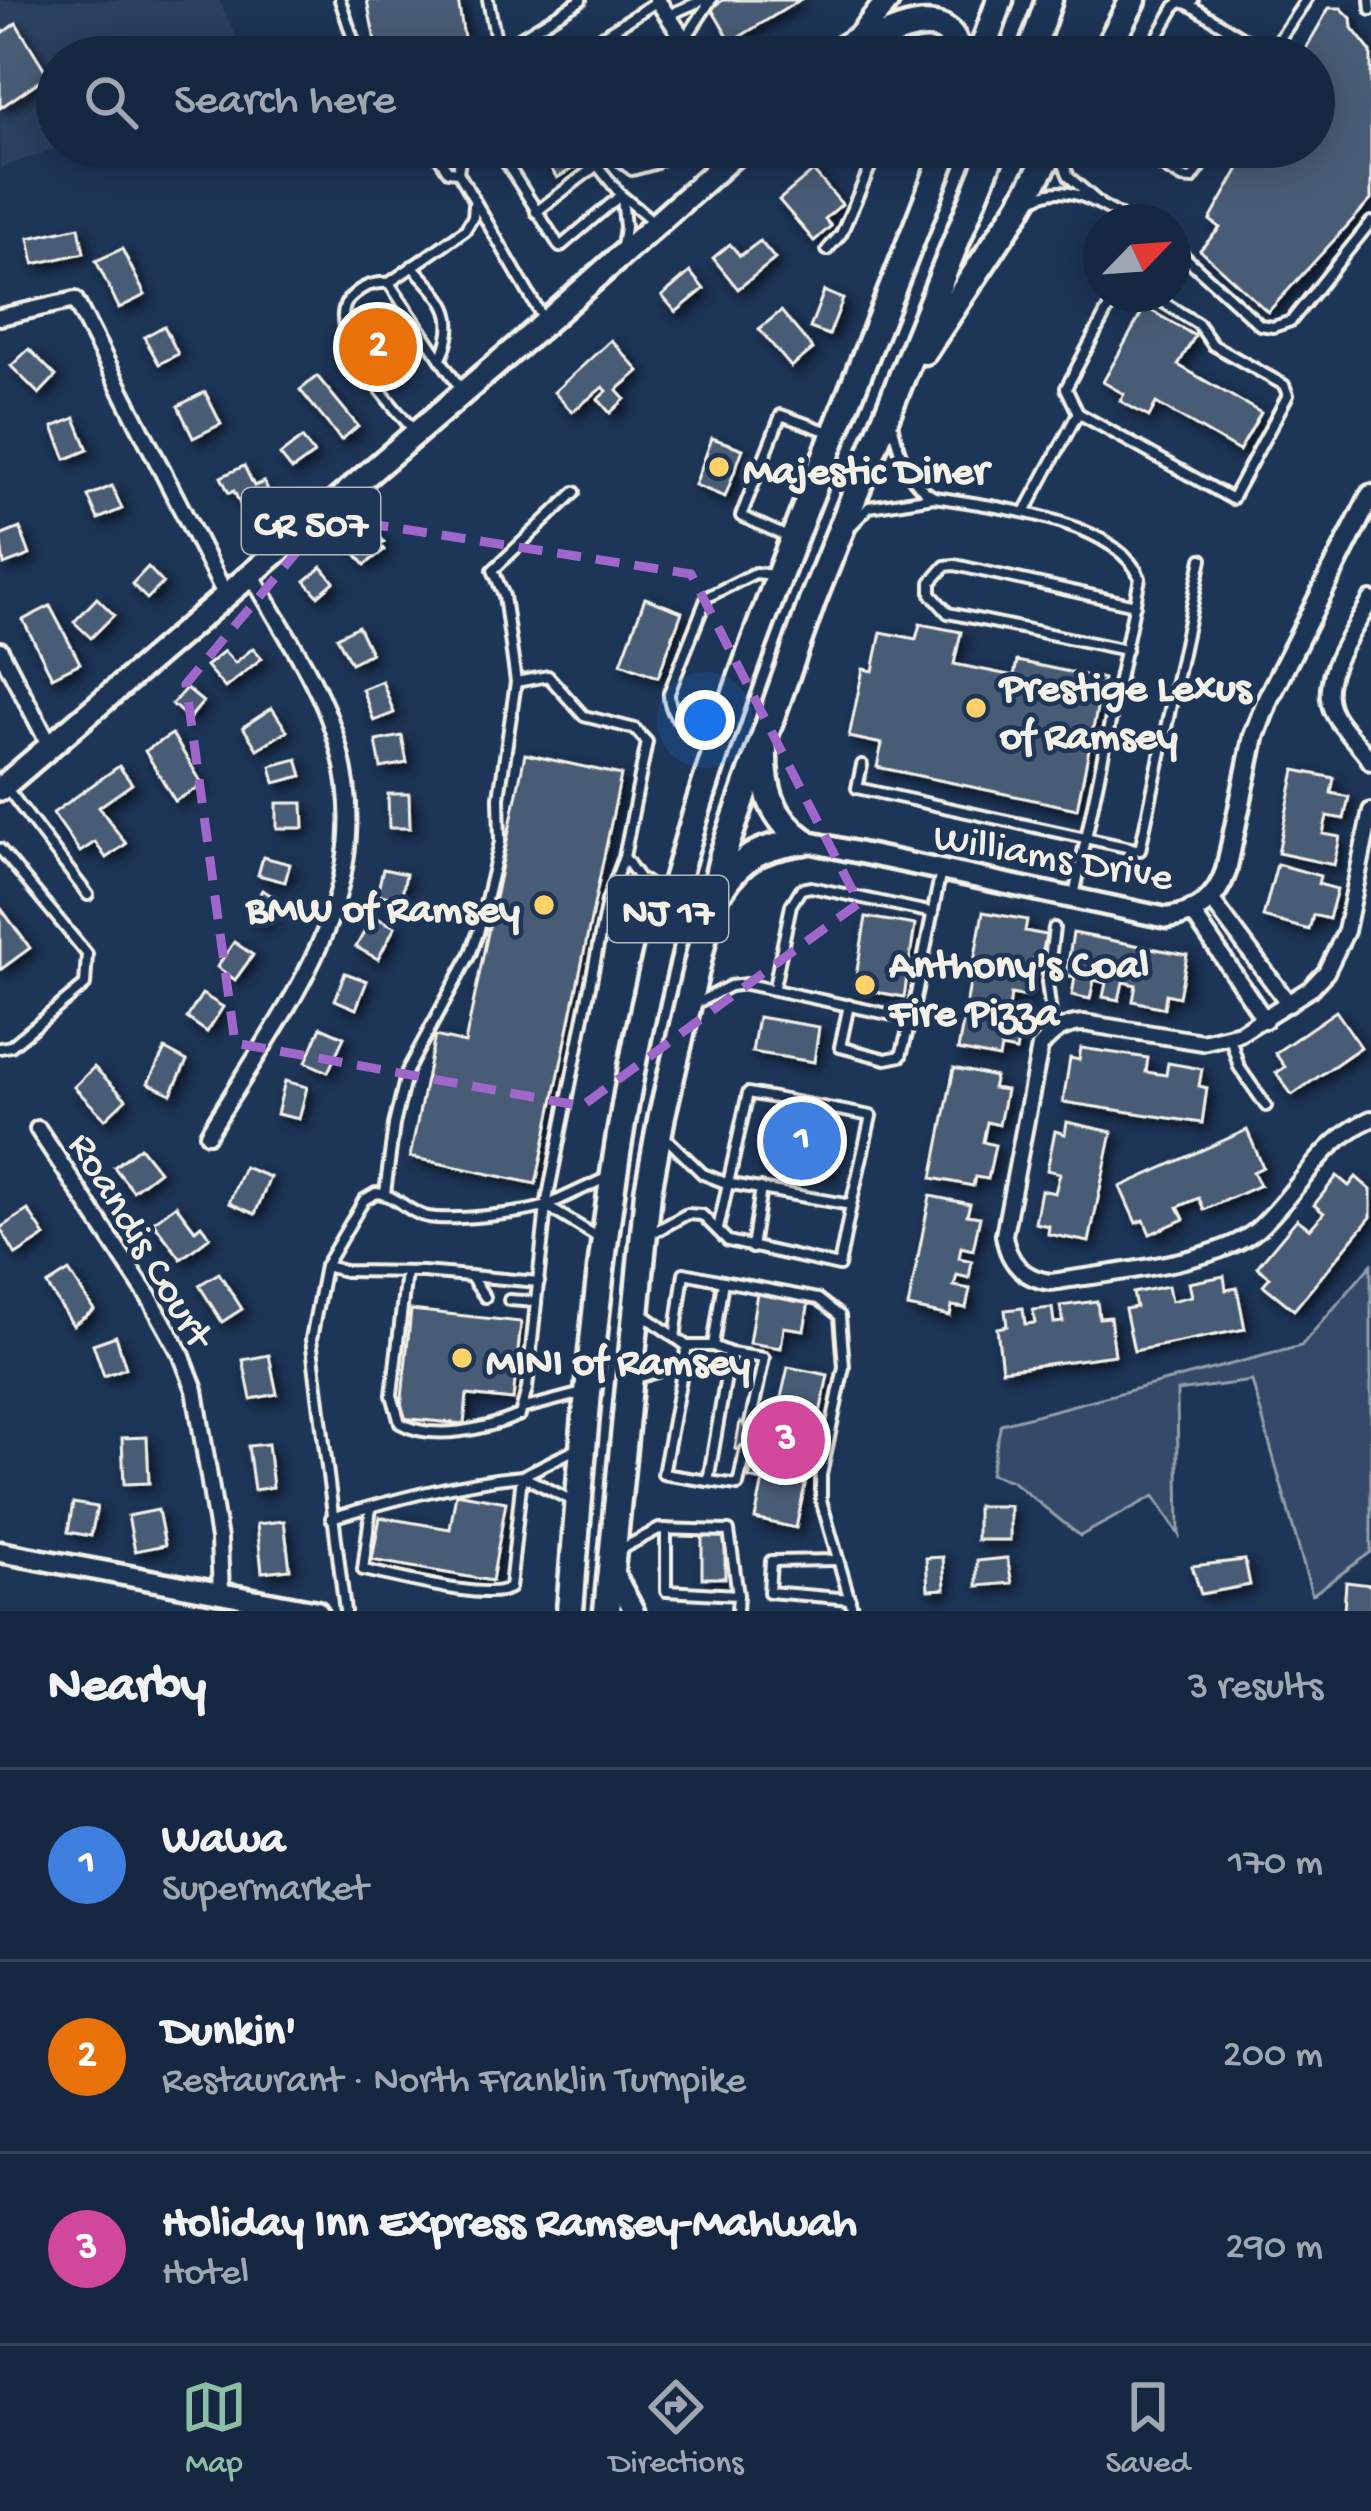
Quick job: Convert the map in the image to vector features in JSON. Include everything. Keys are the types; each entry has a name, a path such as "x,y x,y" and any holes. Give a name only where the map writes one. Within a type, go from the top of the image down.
{"highway":[{"path":"987,36 1000,0"},
{"path":"1036,36 1049,0"},
{"path":"1113,36 1133,0"},
{"path":"876,36 922,12 950,22 957,36"},
{"path":"911,243 930,168"},
{"name":"NJ 17","path":"570,1611 603,1240 644,1011 671,899 719,746 939,168"},
{"name":"NJ 17","path":"607,1611 642,1238 659,1130 723,854 833,549 986,168"},
{"path":"891,404 1043,168"},
{"path":"766,725 766,793 780,820 804,841"},
{"path":"710,906 732,871 752,853 804,841"}],"main road":[{"path":"862,36 888,0"},
{"name":"CR 507","path":"2,787 718,168"}],"street":[{"path":"657,0 679,36"},
{"path":"853,36 871,25"},
{"path":"0,317 75,300 226,596"},
{"name":"Williams Drive","path":"804,841 1167,918 1192,912 1211,899 1226,871 1254,736 1268,699 1371,495"},
{"path":"208,1134 328,931 341,891 348,845 346,781 329,716 252,575"},
{"path":"1371,600 1330,677 1326,694 1330,710 1371,762"},
{"path":"0,650 50,746"},
{"path":"1371,812 1346,931 1336,954 1310,989 1289,1004 1230,1036 1202,1042 1084,1023 1068,1024 1040,1046 1004,1235 1012,1261 1036,1280 1051,1282 1166,1262 1234,1244 1271,1216 1333,1141 1371,1119"},
{"path":"1211,899 1289,1004"},
{"path":"1192,912 1265,1020"},
{"name":"Roandis Court","path":"38,1130 152,1301 182,1356 198,1412 219,1539 221,1595"},
{"path":"0,1552 317,1611"},
{"path":"610,1562 634,1611"}],"lane":[{"path":"340,0 352,36"},
{"path":"488,0 495,36"},
{"path":"523,36 581,0"},
{"path":"602,36 657,0"},
{"path":"666,16 707,0"},
{"path":"686,36 707,0"},
{"path":"1281,36 1306,0"},
{"path":"1370,0 1371,10"},
{"path":"1158,36 1176,5 1191,2 1240,36"},
{"path":"614,28 620,36"},
{"path":"450,168 545,322"},
{"path":"453,172 454,168"},
{"path":"509,168 560,247 621,195"},
{"path":"536,212 593,168"},
{"path":"599,168 621,195 655,223"},
{"path":"827,250 842,233 870,168"},
{"path":"1065,168 1100,204"},
{"path":"1165,168 1192,179 1200,168"},
{"path":"1019,208 1056,189 1096,204"},
{"path":"621,195 625,227 621,251"},
{"path":"414,431 383,394 342,329 340,316 351,296 368,286 388,283 465,230 474,205"},
{"path":"1191,262 1260,325 1273,327 1292,321 1371,223"},
{"path":"412,266 452,320 453,337 441,361"},
{"path":"388,283 463,392"},
{"path":"1106,312 1066,388 1078,413 1232,499 1288,395 1284,385 1213,345 1198,324 1179,312"},
{"path":"891,404 892,428 908,471 924,492 1025,512 1109,542 1130,560 1140,578 1073,898"},
{"path":"1025,512 1078,413"},
{"path":"795,541 741,516 782,415 836,434"},
{"path":"385,1193 407,1072 470,955 500,842 499,796 516,682 504,596 493,570 575,492"},
{"path":"833,549 869,507 934,497"},
{"path":"862,765 857,788 1140,850 1202,559"},
{"path":"1126,650 948,613 937,605 931,582 945,566 955,565 1135,605"},
{"path":"719,746 698,740 668,705 669,692 707,597 755,573 782,576"},
{"path":"516,682 548,676 584,716 634,729 647,742 625,857 607,901 546,1206 524,1408"},
{"path":"2,787 88,895"},
{"path":"0,849 87,954 88,974 86,985 11,1046 0,1048"},
{"path":"625,857 639,878 671,899"},
{"path":"849,1005 840,1047 886,1058 902,1056 942,870"},
{"path":"774,988 791,905 801,889 811,887 933,913"},
{"path":"1054,928 1048,982 1054,1032"},
{"path":"1238,980 1262,964"},
{"path":"688,1007 730,986 774,988 911,1019"},
{"path":"1230,1036 1239,1067 1266,1106"},
{"path":"642,1238 687,1214 702,1215 728,1241 839,1266 871,1116 748,1093 718,1229"},
{"path":"659,1130 680,1156 703,1174 726,1183 851,1205"},
{"path":"345,1611 311,1339 325,1266 364,1200 385,1193 429,1217 528,1212 613,1174"},
{"path":"752,1248 761,1188"},
{"path":"546,1206 603,1240"},
{"path":"325,1266 539,1282"},
{"path":"406,1272 392,1395 400,1424 416,1433 453,1432 512,1418 524,1408 587,1391"},
{"path":"674,1340 684,1273 818,1299 839,1316 844,1367 821,1487 854,1611"},
{"path":"470,1276 485,1297"},
{"path":"713,1346 723,1282"},
{"path":"509,1300 536,1302"},
{"path":"634,1308 687,1346 713,1346 764,1358 750,1424"},
{"path":"687,1346 664,1474 738,1485 745,1451"},
{"path":"708,1481 730,1353"},
{"path":"626,1381 683,1363"},
{"path":"331,1518 486,1479 522,1476 583,1446"},
{"path":"371,1508 363,1570 507,1593 522,1476"},
{"path":"522,1476 579,1504"},
{"path":"610,1562 645,1534 666,1529 729,1532 737,1611"},
{"path":"666,1529 666,1591 738,1595"},
{"path":"838,1560 771,1561 769,1592 850,1599"}],"highlighted area":[{"path":"326,517 691,574 859,903 582,1106 235,1043 186,684"}],"shaded area":[{"path":"0,0 219,0 236,36 36,36 36,156 0,168"},
{"path":"1371,1265 1371,1552 1312,1595 1252,1381 1177,1391 1179,1535 1154,1496 1080,1536 1012,1481 990,1474 1001,1424 1301,1346"}],"building":[{"path":"367,0 458,0 464,36 374,36"},
{"path":"723,0 800,0 741,36 727,36 711,8"},
{"path":"1329,8 1341,8 1371,52 1371,200 1268,312 1200,250 1220,228 1210,220 1239,168 1335,168 1335,36 1313,36"},
{"path":"16,23 36,56 36,83 0,108 0,35"},
{"path":"551,168 574,168 557,178"},
{"path":"813,171 842,204 825,219 831,226 814,241 779,200"},
{"path":"79,227 84,253 34,264 29,238"},
{"path":"760,241 775,259 738,289 713,258 730,244 740,256"},
{"path":"122,249 145,295 119,308 96,261"},
{"path":"690,272 704,289 676,312 662,296"},
{"path":"824,291 843,299 829,335 810,328"},
{"path":"781,311 813,349 791,367 759,329"},
{"path":"1142,312 1154,312 1195,336 1178,365 1261,413 1239,451 1156,403 1149,417 1120,401 1124,394 1103,382"},
{"path":"372,314 404,369 384,380 352,326"},
{"path":"164,326 178,354 159,364 144,337"},
{"path":"611,340 639,371 617,390 625,399 610,413 598,399 607,391 603,387 572,412 554,392"},
{"path":"29,349 56,376 39,394 11,366"},
{"path":"317,376 358,426 341,440 300,390"},
{"path":"205,392 221,424 193,438 178,406"},
{"path":"75,418 88,450 66,459 53,427"},
{"path":"302,438 314,454 292,470 280,455"},
{"name":"Majestic Diner","path":"712,438 743,449 725,497 695,485"},
{"path":"244,466 254,486 264,482 272,500 242,509 221,477"},
{"path":"112,486 122,509 98,519 88,496"},
{"path":"370,524 384,542 380,545 384,550 365,565 347,543"},
{"path":"20,528 30,555 4,565 0,536"},
{"path":"148,567 163,583 147,599 132,584"},
{"path":"322,567 334,582 318,596 305,581"},
{"path":"97,598 114,615 91,638 74,622"},
{"path":"645,598 682,612 658,677 621,663"},
{"path":"50,606 80,663 52,677 23,620"},
{"name":"Prestige Lexus of Ramsey","path":"920,624 961,632 954,664 1014,676 1017,661 1103,679 1077,809 877,767 882,744 849,737 863,669 873,671 881,632 916,639"},
{"path":"358,626 371,653 351,663 337,637"},
{"path":"253,648 262,658 225,688 206,666 224,651 235,663"},
{"path":"382,681 394,713 374,721 362,689"},
{"path":"186,688 203,702 189,719 172,704"},
{"path":"272,708 287,731 257,749 243,727"},
{"path":"172,734 203,785 175,801 145,751"},
{"path":"402,736 407,763 381,768 376,741"},
{"name":"BMW of Ramsey","path":"525,754 621,775 536,1184 410,1157 435,1036 465,1043"},
{"path":"297,759 302,776 275,783 271,766"},
{"path":"119,766 132,784 99,807 126,844 106,858 95,842 80,852 53,813"},
{"path":"1295,770 1334,778 1331,793 1349,797 1344,819 1327,816 1323,834 1340,837 1334,865 1278,853"},
{"path":"388,794 409,794 410,828 389,828"},
{"path":"277,803 303,803 304,828 277,828"},
{"path":"263,857 290,864 285,882 258,875"},
{"path":"1277,864 1320,876 1318,884 1337,889 1329,919 1313,915 1309,930 1263,917"},
{"path":"383,869 406,874 401,900 377,894"},
{"path":"262,890 278,899 265,925 248,916"},
{"path":"0,907 30,948 0,970"},
{"path":"983,912 1027,920 1025,931 1046,935 1042,955 1035,954 1027,997 1011,994 1008,1016 1022,1018 1016,1051 1001,1048 999,1058 958,1050"},
{"path":"373,916 395,927 378,959 356,947"},
{"path":"866,917 915,925 904,997 854,988"},
{"path":"1073,933 1187,955 1179,997 1166,994 1164,1008 1133,1001 1136,985 1123,982 1119,1000 1103,997 1106,983 1094,980 1090,999 1072,995 1075,977 1066,975"},
{"path":"234,942 253,955 235,980 217,967"},
{"path":"345,973 367,981 356,1009 335,1000"},
{"path":"202,994 223,1007 207,1032 187,1018"},
{"path":"1336,1011 1361,1047 1292,1095 1276,1073 1285,1067 1275,1053"},
{"path":"758,1017 819,1027 814,1062 752,1052"},
{"path":"321,1027 344,1037 328,1072 306,1062"},
{"path":"1081,1048 1148,1058 1146,1072 1166,1075 1168,1063 1202,1069 1199,1086 1207,1088 1202,1123 1063,1102 1070,1058 1079,1060"},
{"path":"165,1049 187,1061 171,1094 148,1083"},
{"path":"94,1067 126,1099 105,1119 74,1087"},
{"path":"954,1068 995,1077 992,1088 1006,1090 999,1125 987,1122 983,1142 995,1145 988,1179 975,1177 973,1186 932,1178"},
{"path":"285,1081 307,1087 299,1119 277,1114"},
{"path":"776,1112 838,1124 828,1172 765,1158"},
{"path":"1067,1122 1112,1132 1089,1242 1048,1234 1049,1226 1035,1223 1041,1190 1055,1193 1060,1173 1047,1170 1055,1131 1065,1134"},
{"path":"1247,1130 1263,1167 1253,1172 1260,1185 1204,1210 1199,1198 1178,1207 1184,1219 1150,1234 1144,1220 1136,1223 1120,1187"},
{"path":"140,1147 159,1171 133,1191 114,1167"},
{"path":"244,1167 270,1177 255,1214 229,1203"},
{"path":"1337,1176 1349,1186 1356,1177 1371,1190 1371,1217 1294,1310 1263,1285 1270,1277 1257,1267 1297,1219 1310,1229 1324,1213 1314,1205"},
{"path":"930,1196 970,1204 967,1215 980,1217 973,1250 961,1247 959,1258 972,1261 969,1278 957,1275 954,1286 970,1289 966,1308 952,1306 950,1316 908,1307"},
{"path":"176,1205 195,1230 201,1225 210,1237 181,1259 153,1222"},
{"path":"28,1210 45,1236 16,1255 0,1228"},
{"path":"69,1271 94,1310 73,1325 47,1285"},
{"path":"219,1273 242,1309 222,1322 199,1285"},
{"path":"1224,1276 1226,1290 1237,1288 1245,1329 1134,1351 1125,1309 1136,1307 1133,1293 1168,1286 1171,1301 1192,1296 1189,1283"},
{"path":"757,1293 809,1301 804,1330 784,1327 781,1348 749,1343"},
{"path":"1097,1301 1099,1318 1110,1317 1115,1355 1002,1370 997,1328 1007,1326 1005,1310 1023,1308 1025,1324 1035,1323 1033,1310 1052,1308 1054,1323 1063,1322 1060,1306"},
{"name":"MINI of Ramsey","path":"411,1310 521,1322 513,1400 467,1395 464,1424 400,1418"},
{"path":"116,1336 126,1368 104,1376 93,1344"},
{"path":"269,1355 277,1394 251,1399 243,1360"},
{"path":"788,1367 828,1375 796,1528 755,1519 763,1481 749,1478 762,1421 775,1424"},
{"path":"740,1422 760,1426 754,1454 735,1449"},
{"path":"147,1437 149,1483 124,1484 122,1438"},
{"path":"268,1444 273,1487 254,1490 248,1446"},
{"path":"456,1493 506,1502 492,1581 372,1560 380,1517 450,1529"},
{"path":"73,1503 97,1507 91,1536 68,1532"},
{"path":"977,1506 1010,1506 1010,1540 977,1540"},
{"path":"158,1510 165,1545 135,1551 128,1516"},
{"path":"284,1521 290,1569 262,1572 257,1524"},
{"path":"702,1535 725,1535 725,1578 702,1578"},
{"path":"943,1557 945,1589 928,1590 926,1558"},
{"path":"1007,1558 1012,1583 977,1586 977,1561"},
{"path":"1245,1560 1250,1585 1201,1594 1192,1566"},
{"path":"1346,1582 1371,1585 1371,1611 1344,1611"}],"place":[{"name":"Dunkin'","path":"378,347"},
{"name":"Majestic Diner","path":"719,467"},
{"name":"Prestige Lexus of Ramsey","path":"976,708"},
{"name":"BMW of Ramsey","path":"544,905"},
{"name":"Anthony's Coal Fire Pizza","path":"865,985"},
{"name":"Wawa","path":"802,1141"},
{"name":"MINI of Ramsey","path":"462,1358"},
{"name":"Holiday Inn Express Ramsey-Mahwah","path":"786,1440"}]}
